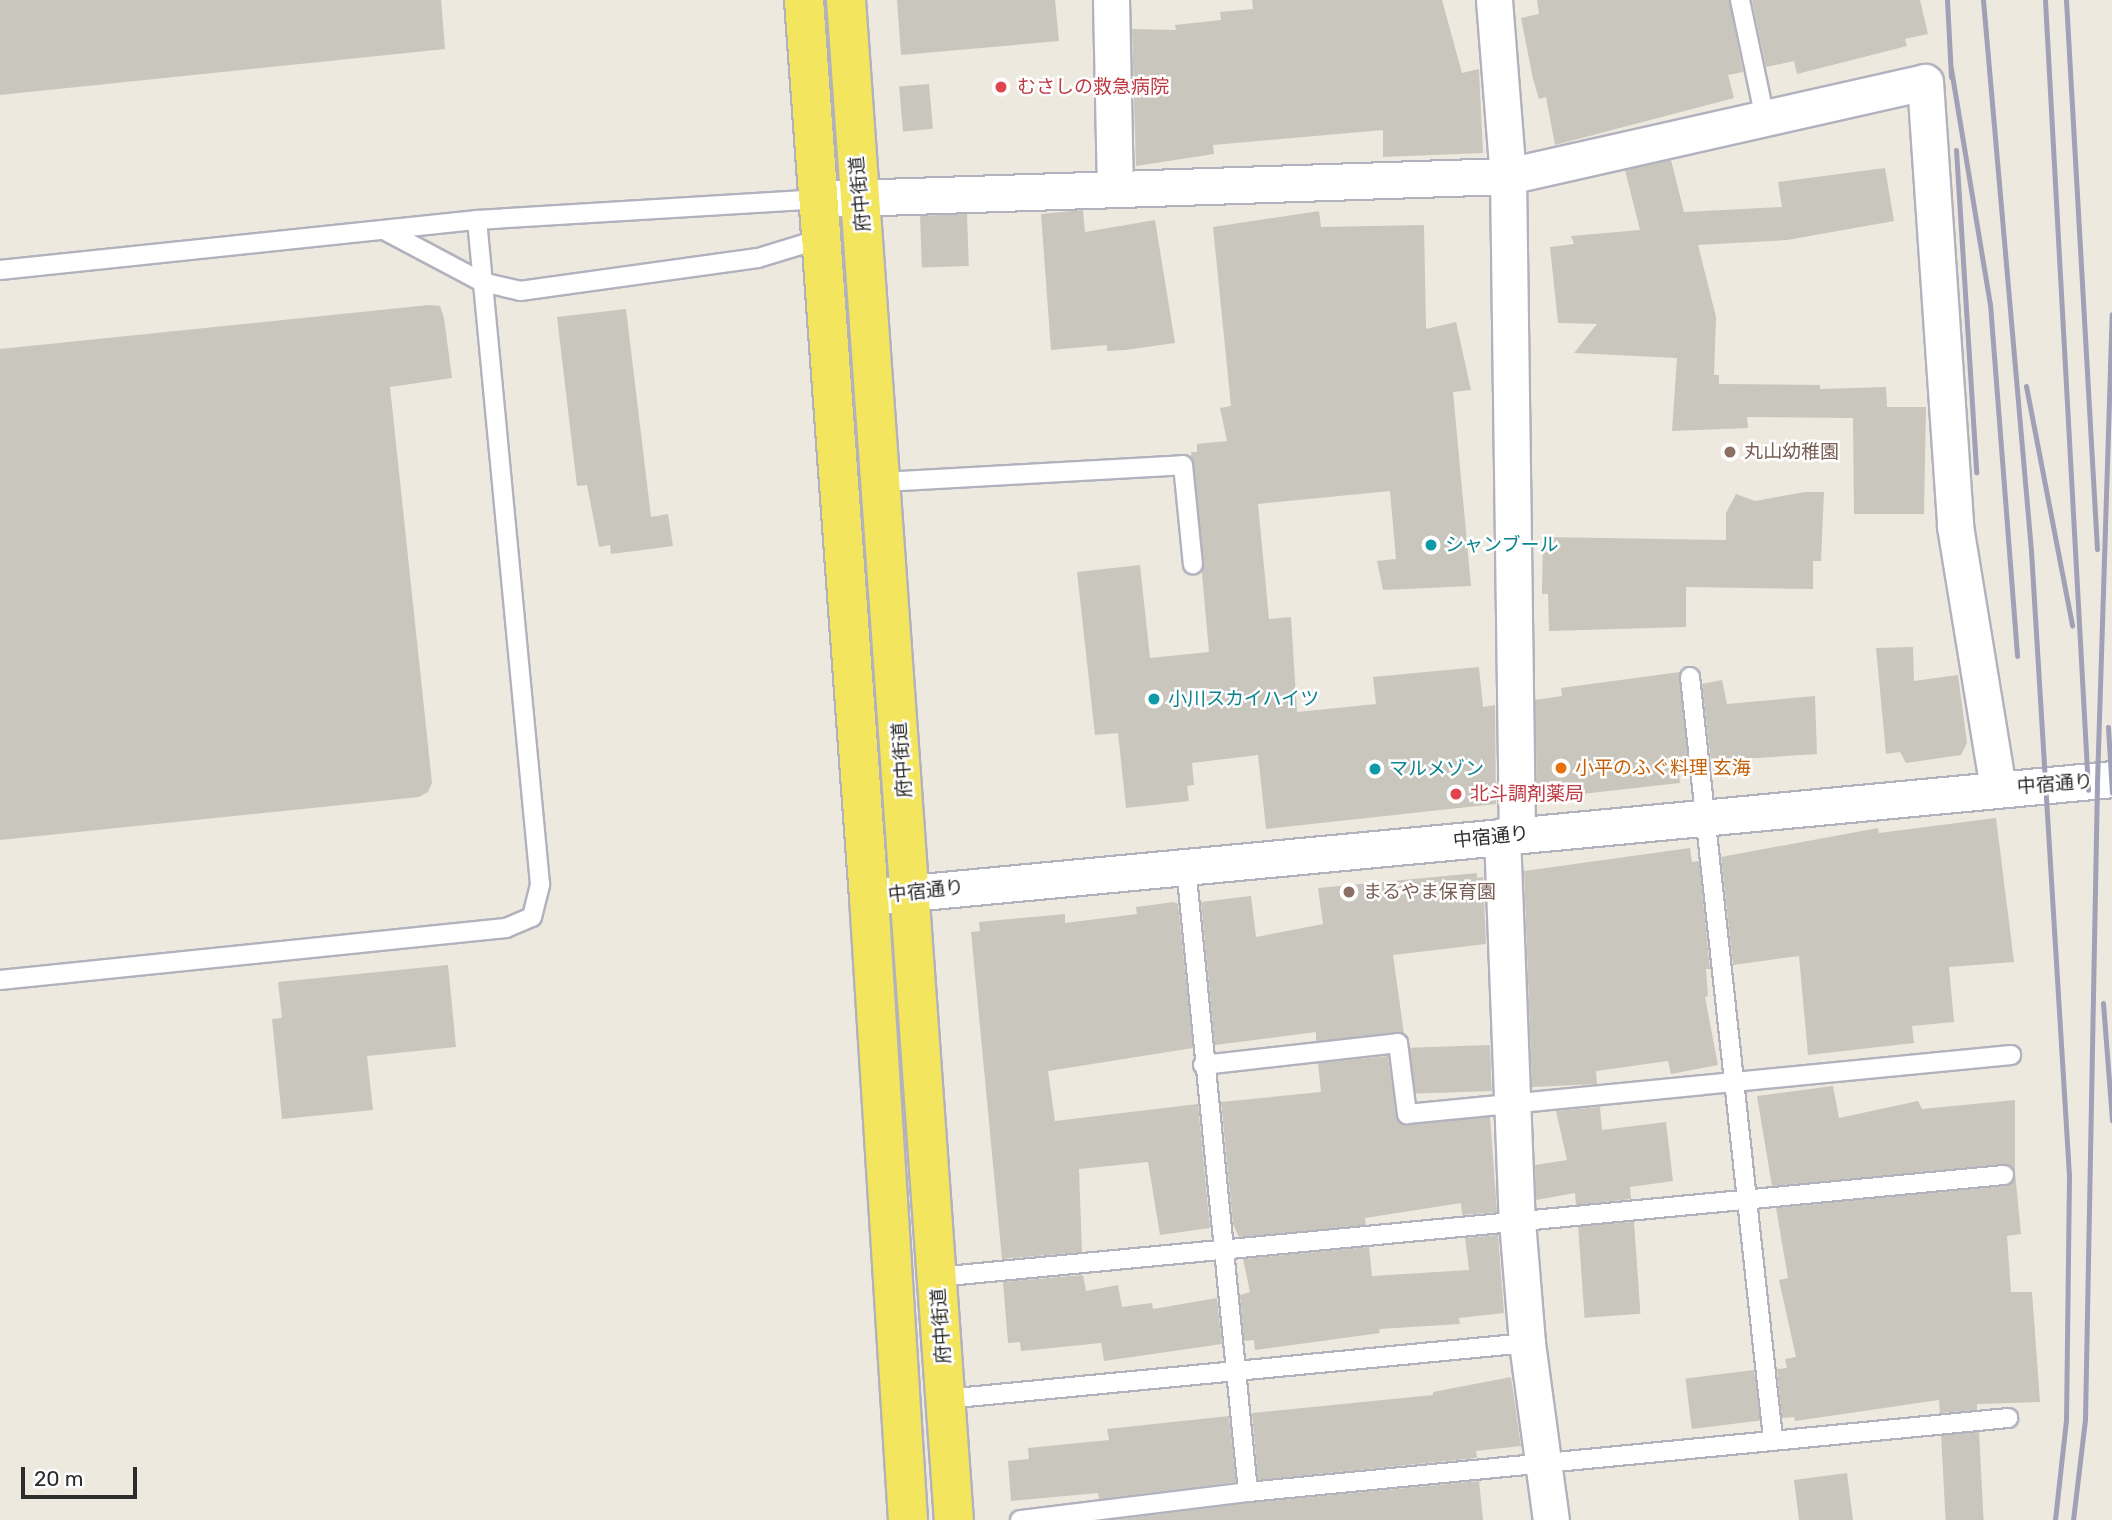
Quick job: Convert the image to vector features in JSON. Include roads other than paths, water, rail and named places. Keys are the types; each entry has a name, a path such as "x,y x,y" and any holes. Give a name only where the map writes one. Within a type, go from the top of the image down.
{"main road":[{"name":"府中街道","path":"804,0 824,238 908,1520"},
{"name":"府中街道","path":"846,0 871,207 883,482 954,1520"}],"street":[{"path":"1111,0 1115,187"},
{"path":"1494,0 1508,176 1512,1106 1517,1221 1527,1343 1546,1466 1551,1520"},
{"path":"821,199 871,207 1115,187 1508,176 1925,82 1955,526 1998,788"},
{"path":"824,238 871,207"},
{"name":"中宿通り","path":"869,897 2112,779"}],"lane":[{"path":"1740,0 1765,119"},
{"path":"0,270 477,220 821,199"},
{"path":"0,980 506,928 532,917 540,884 477,220"},
{"path":"386,231 482,282 520,291 758,258 824,238"},
{"path":"883,482 1183,465 1194,565"},
{"path":"1690,677 1773,1439"},
{"path":"1186,867 1203,1065 1248,1492"},
{"path":"1203,1065 1398,1043 1407,1114 1512,1106 2011,1055"},
{"path":"937,1277 1223,1252 2004,1175"},
{"path":"946,1399 1527,1343"},
{"path":"1020,1520 1248,1492 1546,1466 1773,1439 2008,1418"}],"railway":[{"path":"1947,0 1951,77"},
{"path":"1983,0 2031,551 2069,1176 2066,1420 2055,1520"},
{"path":"2045,0 2088,790"},
{"path":"2066,0 2097,549"},
{"path":"1951,69 1990,304 2017,656"},
{"path":"1956,150 1976,472"},
{"path":"2073,1520 2085,1420 2097,782 2112,314"},
{"path":"2026,386 2072,626"},
{"path":"2108,727 2112,793"},
{"path":"2103,1003 2112,1121"}],"place":[{"name":"むさしの救急病院","path":"1001,87"},
{"name":"丸山幼稚園","path":"1730,452"},
{"name":"シャンブール","path":"1431,545"},
{"name":"小川スカイハイツ","path":"1154,699"},
{"name":"小平のふぐ料理 玄海","path":"1561,768"},
{"name":"マルメゾン","path":"1375,769"},
{"name":"北斗調剤薬局","path":"1456,794"},
{"name":"まるやま保育園","path":"1349,892"}]}
